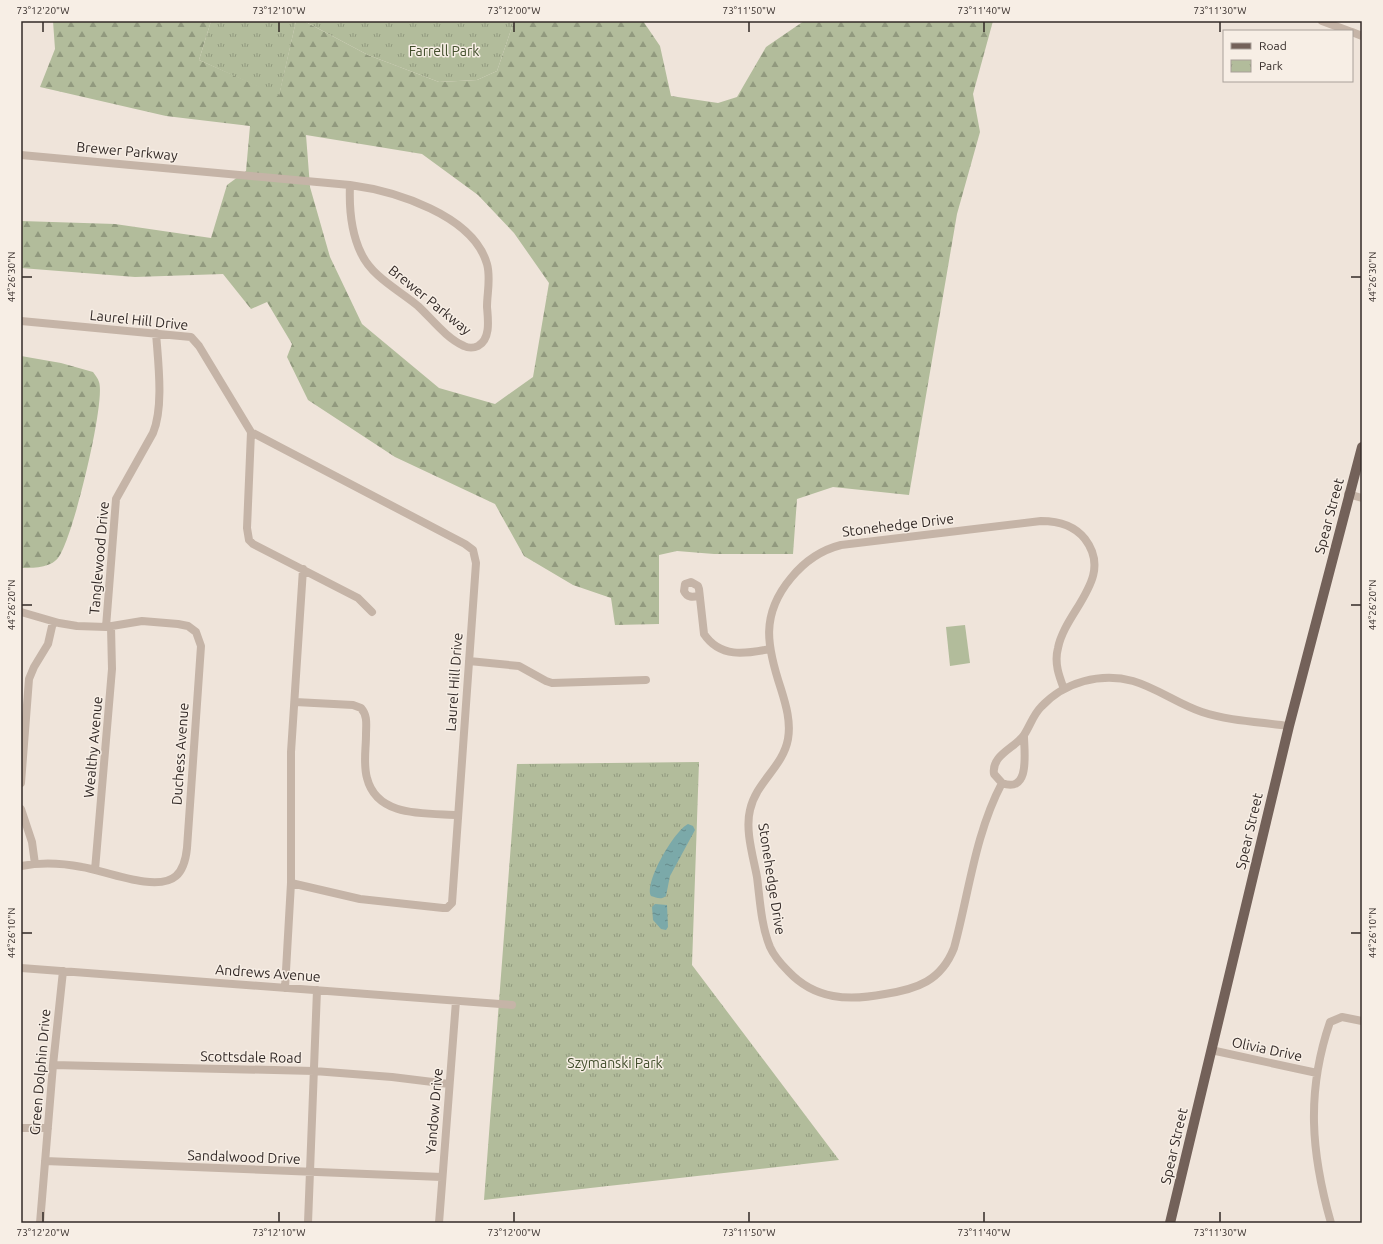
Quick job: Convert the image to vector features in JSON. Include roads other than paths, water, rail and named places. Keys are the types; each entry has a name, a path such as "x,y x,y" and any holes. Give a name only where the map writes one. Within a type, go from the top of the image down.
{"main road":[{"name":"Spear Street","path":"1170,1223 1289,726 1348,494 1362,447"}],"street":[{"path":"1322,21 1346,30"},
{"name":"Brewer Parkway","path":"21,155 350,185 380,190 398,195 440,214 473,238 482,250 488,266 489,283 487,334 483,342 477,347 464,347 453,339 417,306 369,267 361,254 355,238 349,205 350,185"},
{"name":"Laurel Hill Drive","path":"21,321 186,336 194,339 251,432 471,548 475,556 476,563 453,899 450,906 447,908 360,899 291,883"},
{"name":"Tanglewood Drive","path":"109,627 116,499 153,433 156,423 159,381 156,333"},
{"path":"251,432 247,528 249,540 253,544 358,598 372,612"},
{"path":"1348,494 1362,498"},
{"name":"Stonehedge Drive","path":"1002,783 984,824 954,948 949,960 938,974 920,986 912,989 863,998 832,997 806,986 783,966 770,945 764,924 750,830 750,809 755,793 782,756 789,733 786,708 770,649 769,617 778,595 800,568 818,554 832,547 849,543 1052,521 1070,526 1081,535 1092,552 1094,566 1090,585 1061,636 1057,649 1058,670 1064,689"},
{"path":"285,988 291,883 291,759 303,569"},
{"path":"699,596 704,634 720,648 738,654 770,649"},
{"path":"21,612 53,622 77,626 109,627"},
{"path":"21,783 24,699 31,672 48,644 53,622"},
{"name":"Duchess Avenue","path":"95,870 122,878 157,882 168,881 180,872 185,860 187,848 200,663 199,638 196,632 188,626 160,622 136,622 109,627"},
{"name":"Wealthy Avenue","path":"95,870 112,669 109,627"},
{"path":"469,661 519,666 552,683 646,680"},
{"path":"1024,736 1024,770 1022,777 1018,782 1012,784 1002,783 995,777 994,764 1024,736 1040,707 1064,689 1093,679 1123,679 1141,684 1205,713 1289,726"},
{"path":"294,702 353,705 361,708 366,719 366,777 370,787 377,796 388,805 402,811 458,816"},
{"path":"21,809 32,842 35,864"},
{"path":"21,866 35,864 77,866 95,870"},
{"name":"Andrews Avenue","path":"21,968 512,1005"},
{"name":"Green Dolphin Drive","path":"40,1223 53,1065 63,971"},
{"path":"308,1223 317,990"},
{"name":"Yandow Drive","path":"439,1223 448,1084 456,1001"},
{"path":"1331,1223 1318,1175 1314,1150 1313,1125 1317,1073 1330,1022 1342,1017 1362,1021"},
{"name":"Olivia Drive","path":"1211,1050 1317,1073"},
{"name":"Scottsdale Road","path":"53,1065 314,1071 385,1076 448,1084"},
{"path":"21,1128 48,1128"},
{"name":"Sandalwood Drive","path":"45,1161 139,1166 442,1177"}],"water":[{"path":"688,824 693,826 695,830 670,876 666,896 657,898 651,896 650,889 652,880 662,857 682,828"},
{"path":"655,904 667,905 668,927 666,930 661,929 653,920 652,907"}],"park label":[{"name":"Farrell Park","path":"444,51"},
{"name":"Szymanski Park","path":"615,1063"}]}
